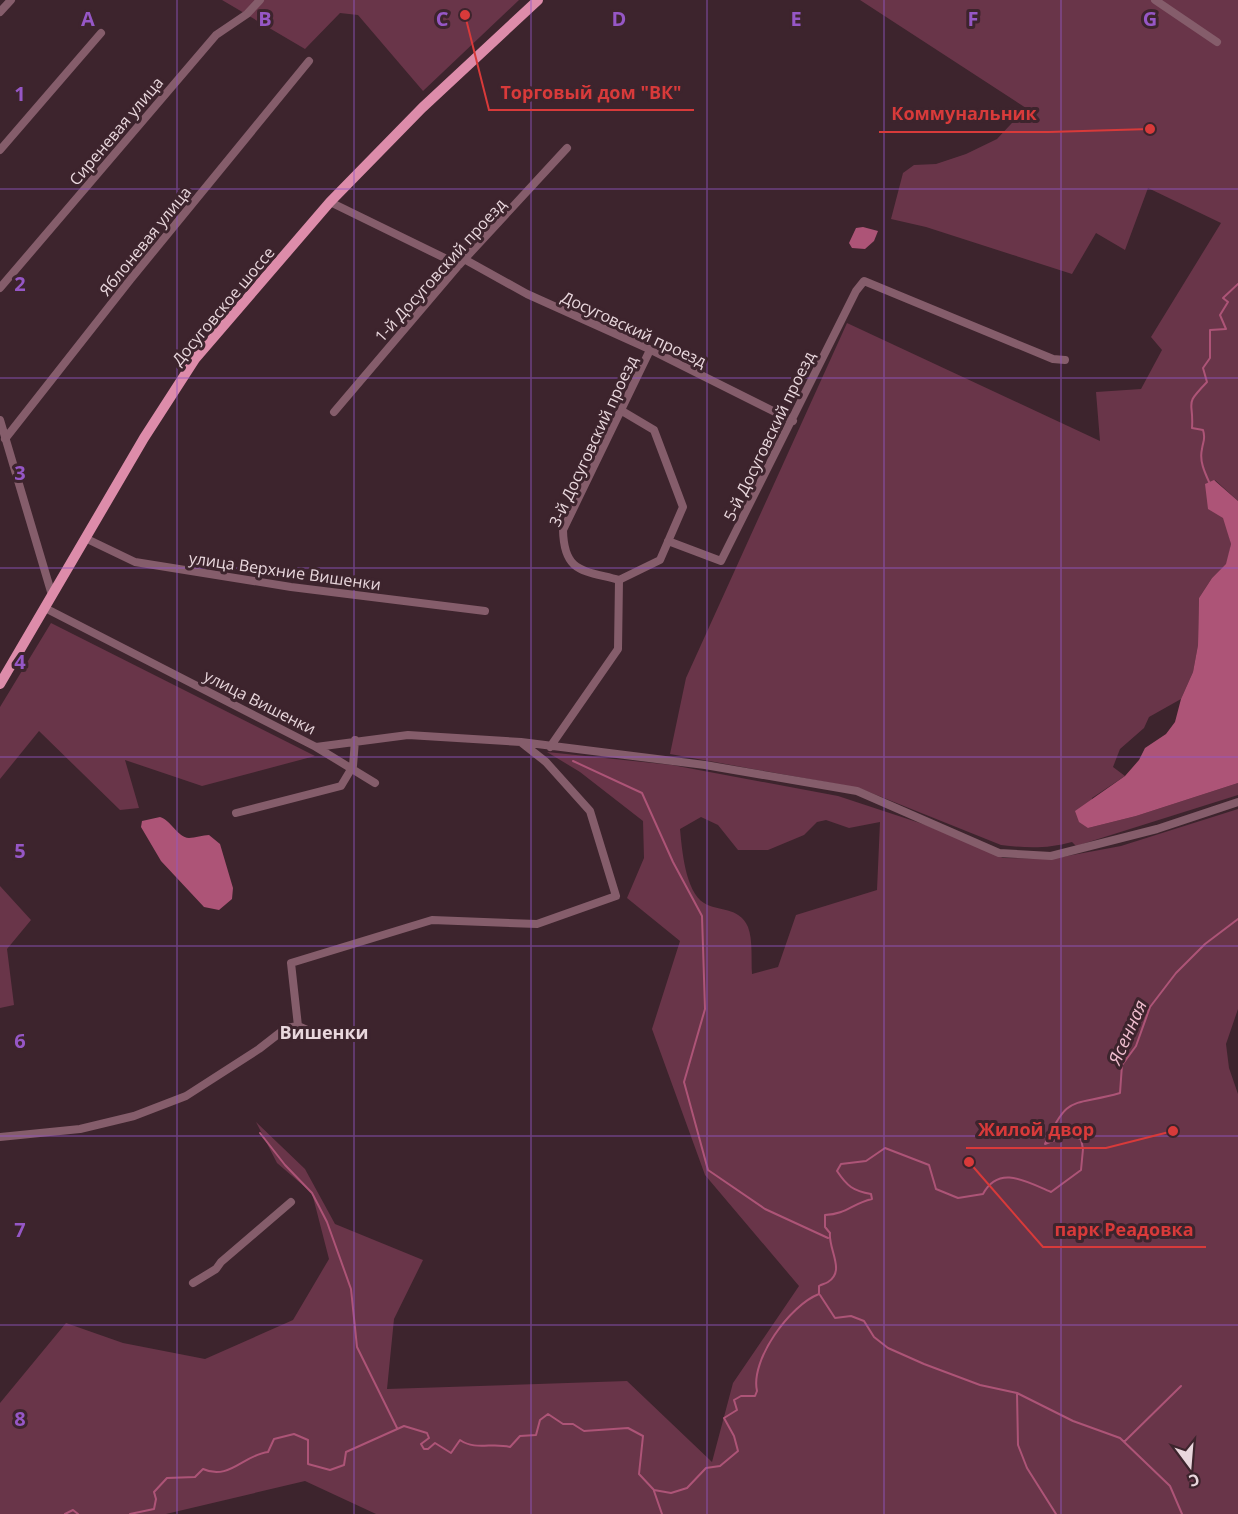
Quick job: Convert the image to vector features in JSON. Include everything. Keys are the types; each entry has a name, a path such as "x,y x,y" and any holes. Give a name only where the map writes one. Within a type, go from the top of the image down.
{"main road":[{"name":"Досуговское шоссе","path":"0,684 144,438 195,359 330,202 422,108 538,0"}],"street":[{"path":"0,12 10,0"},
{"name":"Сиреневая улица","path":"0,288 216,35 247,14 260,0"},
{"path":"1155,0 1216,42"},
{"path":"0,150 101,33"},
{"name":"Яблоневая улица","path":"5,439 130,280 309,61"},
{"name":"1-й Досуговский проезд","path":"334,412 461,262 567,148"},
{"name":"Досуговский проезд","path":"330,202 650,350 793,421"},
{"name":"5-й Досуговский проезд","path":"668,541 722,561 856,291 864,280 1053,360 1065,360"},
{"name":"3-й Досуговский проезд","path":"619,580 584,570 570,562 564,551 563,530 650,350"},
{"path":"550,747 618,649 619,580 660,560 683,507 654,429 622,411"},
{"path":"0,420 52,595"},
{"name":"улица Верхние Вишенки","path":"86,538 135,562 291,587 485,611"},
{"name":"улица Вишенки","path":"45,608 315,746 408,735 521,742 705,765 857,791 936,827 1002,853 1051,856 1068,854 1157,829 1238,802"},
{"path":"236,813 341,786 352,768 355,740"},
{"path":"298,1026 291,963 432,920 537,924 616,896 590,811 546,762 521,742"},
{"path":"315,746 375,783"},
{"path":"0,1137 80,1129 134,1116 186,1096 259,1049 286,1028 298,1026 314,1033"},
{"path":"193,1283 216,1269 273,1214 291,1202"}],"shaded area":[{"path":"222,0 519,0 423,91 358,15 340,13 305,49"},
{"path":"860,0 1238,0 1238,501 1215,480 1231,544 1227,564 1212,578 1199,598 1198,645 1193,672 1181,699 1149,717 1144,728 1120,749 1113,767 1125,776 1092,798 1088,828 1136,816 1238,783 1238,795 1076,846 1072,842 1045,847 1019,847 1001,845 859,788 670,754 686,678 847,323 1100,441 1096,392 1141,389 1162,350 1151,337 1221,223 1148,188 1125,250 1096,233 1072,274 926,227 891,219 903,173 914,165 936,164 966,154 997,139 1026,108"},
{"path":"863,227 878,231 874,241 865,249 852,248 849,243 856,228"},
{"path":"1214,480 1238,501 1238,783 1136,816 1088,828 1079,822 1075,811 1125,776 1139,760 1145,748 1166,734 1175,722 1181,699 1193,672 1198,645 1199,598 1212,578 1226,564 1231,544 1223,518 1208,509 1205,484"},
{"path":"51,623 315,756 202,786 125,760 139,808 120,810 39,731 0,779 0,707"},
{"path":"547,752 672,765 838,796 926,825 1003,858 1051,859 1121,846 1238,809 1238,1009 1226,1044 1229,1068 1238,1094 1238,1514 376,1514 305,1481 166,1514 0,1514 0,1403 66,1323 123,1343 205,1359 293,1320 329,1259 312,1193 277,1163 256,1122 305,1169 335,1224 423,1260 394,1319 387,1389 627,1381 712,1462 733,1383 799,1286 705,1175 652,1029 680,941 627,898 644,858 643,821 580,772","holes":["701,817 718,825 738,850 768,850 804,835 817,822 826,820 849,828 880,822 877,890 796,915 778,967 752,974 751,938 744,920 734,913 704,903 693,889 686,869 680,829"]},
{"path":"160,817 185,837 209,835 220,844 233,888 232,899 219,910 204,907 161,861 141,827 142,821"},
{"path":"0,886 31,920 7,949 14,1005 0,1008"}],"waterway":[{"path":"1210,484 1201,458 1204,433 1203,430 1192,428 1191,404 1207,382 1203,368 1210,358 1210,330 1226,329 1220,315 1228,302 1223,298 1238,284"},
{"path":"573,761 642,793 673,862 702,916 705,1009 684,1082 708,1170 765,1209 828,1238"},
{"name":"Ясенная","path":"130,1514 154,1509 156,1499 154,1492 167,1478 195,1477 203,1469 212,1472 228,1470 259,1454 268,1452 274,1439 294,1434 308,1440 308,1464 330,1470 344,1465 346,1452 404,1426 427,1433 429,1438 421,1444 424,1449 428,1449 435,1443 451,1453 460,1440 478,1446 510,1447 520,1436 536,1435 540,1420 548,1414 563,1424 573,1424 584,1431 628,1428 643,1436 639,1474 654,1490 671,1493 687,1488 706,1468 720,1466 738,1451 734,1436 724,1418 737,1410 734,1400 741,1396 755,1396 760,1364 774,1335 796,1309 819,1294 819,1286 828,1282 836,1272 830,1233 825,1227 825,1215 839,1213 872,1199 871,1194 851,1187 844,1180 837,1171 841,1164 866,1161 885,1148 929,1165 936,1189 958,1198 983,1194 990,1185 1005,1178 1023,1180 1051,1192 1081,1170 1083,1149 1081,1139 1068,1135 1045,1144 1060,1116 1073,1105 1120,1093 1122,1065 1136,1046 1150,1007 1176,973 1205,944 1238,919"},
{"path":"260,1133 285,1165 312,1193 327,1222 351,1289 357,1347 397,1428"},
{"path":"820,1295 835,1318 851,1316 864,1321 874,1337 888,1348 980,1385 1017,1393 1073,1421 1120,1438 1170,1486 1182,1514"},
{"path":"1124,1442 1181,1386"},
{"path":"1017,1393 1018,1445 1027,1468 1056,1514"},
{"path":"654,1491 662,1514"},
{"name":"Ясенная","path":"65,1514 73,1510 78,1514"}],"place":[{"name":"Торговый дом \"ВК\"","path":"465,15"},
{"name":"Коммунальник","path":"1150,129"},
{"name":"Жилой двор","path":"1173,1131"},
{"name":"парк Реадовка","path":"969,1162"}],"district":[{"name":"Вишенки","path":"324,1032"}]}
